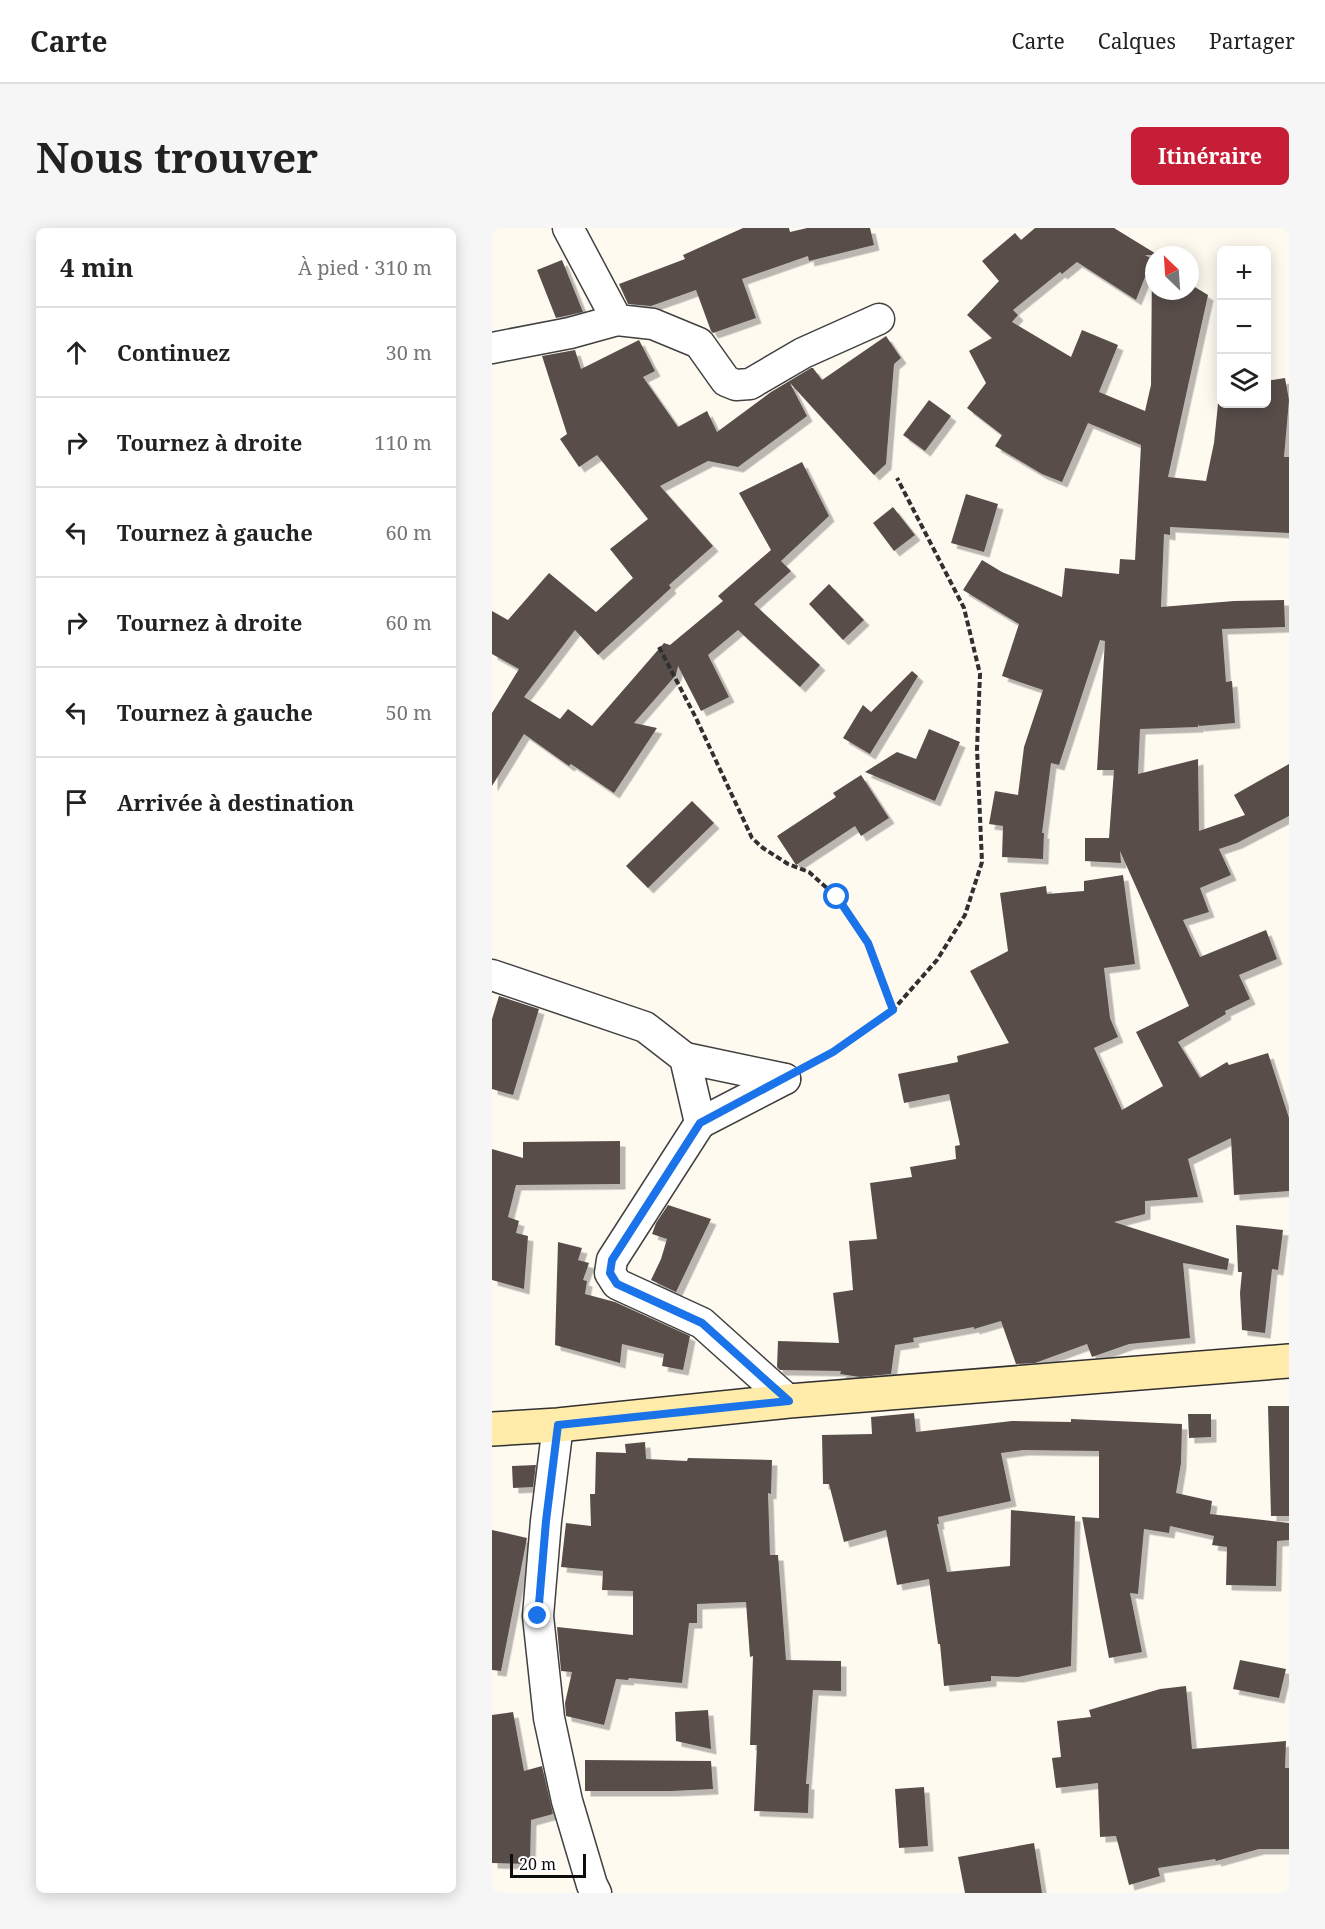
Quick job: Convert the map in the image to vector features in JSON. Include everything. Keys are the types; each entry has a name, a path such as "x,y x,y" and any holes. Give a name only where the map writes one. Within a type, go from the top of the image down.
{"street":[{"path":"568,228 617,320"},
{"path":"492,348 570,333 617,320 653,324 699,343 726,381 736,385 750,384 803,353 879,319"},
{"path":"492,975 645,1027 685,1058 784,1079"},
{"path":"685,1058 700,1123"},
{"path":"784,1079 700,1123 612,1260 610,1273 617,1284 702,1323 789,1401"},
{"path":"492,1429 558,1425 789,1401 1289,1361"},
{"path":"558,1425 546,1521 538,1616 549,1718 567,1801 596,1893"}],"path":[{"path":"784,1079 833,1052 893,1010 937,960 965,915 982,862 977,749 980,674 964,608 897,478"},
{"path":"658,646 696,718 752,838 788,864 809,872 837,897 868,943 893,1010"}],"building":[{"path":"743,228 789,228 790,232 807,228 870,228 874,245 809,261 808,256 742,279 756,318 713,333 696,290 651,306 628,304 619,284 685,259 683,255"},
{"path":"1035,228 1114,228 1145,247 1145,277 1136,300 1077,262 1062,274 1060,272 1013,310 1018,315 1012,322 1071,357 1082,330 1118,345 1099,392 1145,411 1151,385 1152,300 1199,300 1199,290 1208,295 1168,477 1206,481 1214,443 1218,408 1271,408 1271,380 1285,378 1289,400 1284,457 1289,457 1289,533 1170,527 1170,535 1164,534 1161,607 1234,601 1284,600 1285,627 1222,629 1226,682 1232,681 1235,723 1140,729 1138,774 1198,759 1199,831 1245,815 1234,795 1289,764 1289,816 1237,843 1219,849 1231,875 1200,888 1209,912 1183,920 1200,957 1266,930 1277,959 1239,975 1250,999 1225,1011 1226,1014 1178,1042 1200,1078 1227,1062 1229,1065 1268,1053 1289,1118 1289,1191 1234,1195 1231,1138 1188,1159 1198,1197 1145,1201 1145,1214 1114,1222 1229,1259 1227,1270 1183,1263 1190,1338 1129,1344 1092,1357 1087,1344 1035,1363 1016,1364 1001,1321 974,1329 974,1327 913,1338 914,1342 895,1345 891,1374 860,1377 840,1374 841,1371 780,1370 777,1367 778,1341 839,1343 833,1293 853,1290 849,1241 877,1239 870,1183 912,1177 910,1167 956,1159 955,1146 960,1145 949,1094 904,1103 898,1074 958,1062 957,1056 1009,1043 970,971 1008,951 1000,893 1046,886 1047,894 1084,891 1084,881 1123,875 1135,964 1104,968 1110,1018 1118,1037 1094,1048 1122,1110 1163,1086 1136,1032 1189,1006 1120,851 1121,863 1085,861 1085,838 1109,838 1114,770 1097,770 1105,641 1100,640 1059,765 1051,763 1042,833 1044,833 1043,859 1002,857 1003,826 989,824 995,791 1018,795 1024,747 1043,690 1002,676 1019,624 963,590 982,560 1002,572 1062,597 1065,568 1119,574 1120,559 1135,560 1141,445 1088,423 1062,482 1042,474 995,446 1002,435 967,408 986,383 969,351 992,338 967,315 999,281 982,261 1015,233 1021,240"},
{"path":"562,260 583,312 556,318 537,270"},
{"path":"886,336 901,358 894,364 886,464 874,475 790,383 807,416 738,467 708,461 660,486 713,546 669,585 671,588 598,655 575,630 524,697 560,719 568,709 592,726 664,643 670,645 723,601 718,596 771,550 739,493 802,462 829,516 781,561 791,571 754,604 820,665 800,687 738,630 708,655 729,697 701,711 678,666 676,675 634,723 657,728 614,793 571,764 569,766 524,734 492,786 492,713 519,669 492,654 492,611 508,620 549,573 596,612 633,578 610,549 648,519 597,455 579,467 560,439 567,434 542,356 575,350 581,369 639,340 655,371 643,377 678,427 707,411 717,432 771,392 811,368 822,380"},
{"path":"929,400 951,416 925,451 903,435"},
{"path":"966,494 998,504 984,552 951,543"},
{"path":"893,507 915,535 894,551 873,523"},
{"path":"829,584 864,620 843,640 809,604"},
{"path":"912,671 918,676 870,754 843,738 863,705 871,712"},
{"path":"929,729 960,742 935,801 865,772 897,752 916,759"},
{"path":"861,775 889,818 861,836 855,826 796,865 777,836 836,797 833,793"},
{"path":"692,801 714,823 648,888 626,866"},
{"path":"499,996 539,1009 513,1095 492,1089 492,1019"},
{"path":"620,1141 620,1184 516,1185 508,1217 519,1221 516,1233 528,1236 524,1289 492,1280 492,1149 523,1158 523,1142"},
{"path":"668,1205 711,1219 676,1292 651,1280 667,1239 652,1234 656,1223"},
{"path":"1236,1225 1283,1230 1278,1270 1272,1269 1265,1333 1242,1330 1240,1293 1242,1272 1238,1272"},
{"path":"558,1242 582,1248 578,1260 589,1263 583,1280 587,1281 585,1294 615,1302 690,1336 683,1370 662,1366 664,1354 622,1344 620,1363 555,1345"},
{"path":"1268,1406 1289,1406 1289,1516 1271,1516"},
{"path":"914,1413 916,1432 1012,1421 1071,1422 1071,1419 1182,1424 1181,1463 1176,1493 1212,1501 1210,1514 1289,1523 1289,1540 1277,1541 1276,1586 1226,1585 1227,1547 1212,1545 1214,1536 1170,1526 1169,1533 1144,1529 1138,1594 1130,1593 1142,1652 1109,1658 1082,1517 1099,1518 1099,1451 1023,1450 1001,1453 1011,1501 938,1517 939,1524 937,1524 947,1572 1010,1566 1011,1510 1075,1516 1071,1666 1018,1677 991,1676 991,1681 944,1686 940,1644 938,1644 929,1579 897,1585 886,1530 844,1542 829,1484 823,1484 822,1435 872,1434 871,1417"},
{"path":"1188,1414 1211,1414 1211,1437 1189,1438"},
{"path":"645,1442 646,1459 772,1460 771,1494 768,1493 770,1555 778,1555 786,1660 841,1661 841,1691 813,1690 806,1784 809,1784 808,1813 754,1811 757,1745 750,1745 753,1656 750,1657 746,1602 697,1604 697,1623 689,1623 682,1683 616,1679 604,1725 566,1716 565,1703 572,1672 561,1671 557,1627 633,1635 633,1591 602,1590 603,1571 561,1567 566,1523 591,1526 590,1494 595,1494 596,1452 626,1453 625,1444"},
{"path":"536,1465 533,1487 513,1488 512,1466"},
{"path":"492,1530 527,1538 501,1671 492,1670"},
{"path":"1240,1660 1286,1669 1279,1698 1233,1689"},
{"path":"1186,1686 1192,1749 1286,1741 1285,1768 1289,1768 1289,1849 1259,1849 1216,1861 1215,1859 1158,1868 1160,1876 1129,1885 1116,1836 1100,1837 1098,1783 1056,1788 1052,1758 1061,1757 1057,1721 1091,1717 1089,1710 1160,1689"},
{"path":"708,1710 711,1749 676,1741 675,1712"},
{"path":"513,1712 524,1771 542,1766 553,1814 531,1820 530,1864 492,1863 492,1715"},
{"path":"585,1760 711,1761 713,1789 585,1791"},
{"path":"924,1787 928,1846 899,1848 895,1789"},
{"path":"1034,1843 1042,1893 965,1893 958,1857"}],"route":[{"path":"538,1616 546,1521 558,1425 789,1401 702,1323 617,1284 610,1273 612,1260 700,1123 833,1052 893,1010 868,943 837,897"}]}
